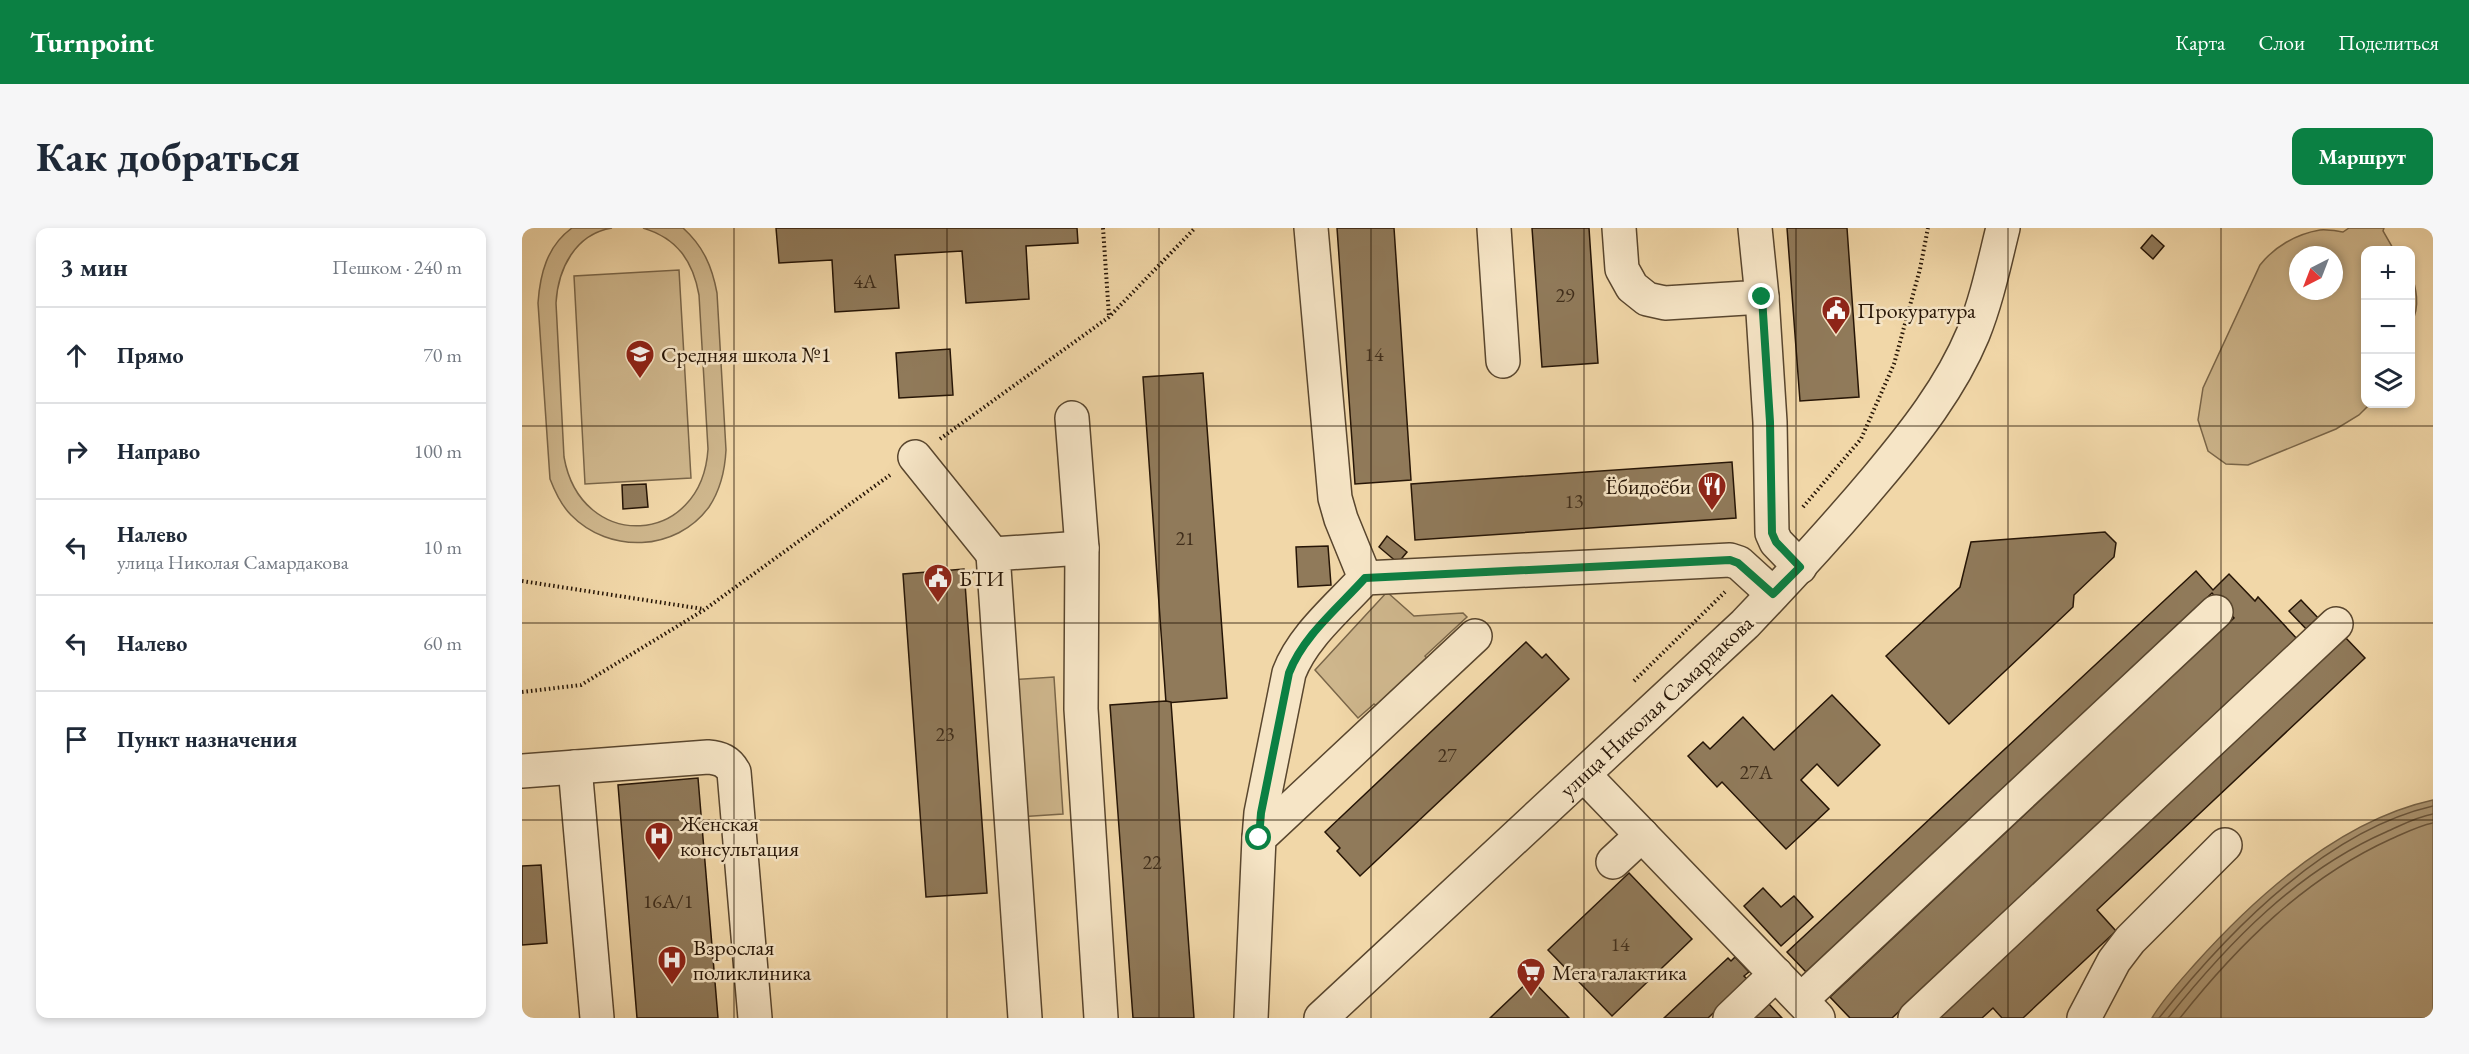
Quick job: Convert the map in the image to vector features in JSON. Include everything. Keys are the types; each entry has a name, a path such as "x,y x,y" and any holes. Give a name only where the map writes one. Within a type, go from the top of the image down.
{"street":[{"path":"1311,228 1335,498 1365,578"},
{"path":"1494,228 1503,361"},
{"path":"1619,228 1622,269 1632,287 1647,299 1665,303 1762,297"},
{"path":"1755,228 1770,422 1772,533 1776,542 1800,567"},
{"name":"улица Николая Самардакова","path":"1321,1018 1584,775 1800,567 1917,430 1950,379 1972,335 1991,283 2002,228"},
{"path":"1072,418 1082,548 1081,709 1101,1018"},
{"path":"915,457 993,554 1025,1018"},
{"path":"993,554 1082,548"},
{"path":"1251,1018 1261,813 1289,673 1294,658 1304,645 1365,578 1730,560 1738,563 1773,594"},
{"path":"1584,775 1810,1009 2217,612"},
{"path":"1915,1018 2336,624"},
{"path":"1259,838 1475,636"},
{"path":"522,771 708,757 723,760 731,765 734,772 755,1018"},
{"path":"575,767 597,1018"},
{"path":"1613,862 1642,835"},
{"path":"2084,1018 2114,961 2130,940 2225,845"},
{"path":"1730,1018 1776,974"}],"path":[{"path":"1103,228 1109,317"},
{"path":"522,692 581,685 704,610 1109,317 1195,228"},
{"path":"522,581 704,610"}],"shaded area":[{"path":"572,228 612,228 588,237 579,245 565,266 557,290 564,457 575,488 593,510 615,522 640,526 664,520 685,505 701,481 708,449 699,295 696,283 682,252 665,238 643,228 683,228 701,249 712,274 717,293 726,450 723,472 717,493 709,507 695,522 679,533 661,540 623,541 604,537 586,528 564,507 550,479 538,303 546,261 556,243"},
{"path":"2349,228 2384,228 2383,231 2392,246 2361,246 2361,408 2366,408 2336,429 2248,465 2226,464 2208,451 2198,420 2203,388 2260,265 2279,247 2294,238 2311,232 2332,230 2343,232"},
{"path":"679,270 691,478 585,484 574,276"},
{"path":"2415,286 2417,304 2415,314"},
{"path":"1387,592 1414,616 1463,613 1467,617 1425,656 1430,662 1380,709 1374,704 1358,718 1315,670"},
{"path":"1054,677 1063,814 1018,817 1010,680"}],"water":[{"path":"2433,800 2433,1018 2152,1018 2172,990 2219,938 2245,912 2302,864 2366,824 2399,810"}],"building":[{"path":"776,228 1077,228 1078,243 1026,246 1029,299 966,303 962,251 895,255 899,308 835,312 832,260 779,263"},
{"path":"1337,228 1394,228 1411,480 1355,484"},
{"path":"1532,228 1589,228 1598,363 1542,367"},
{"path":"1787,228 1847,228 1859,397 1800,401"},
{"path":"2152,235 2164,246 2153,259 2141,248"},
{"path":"950,349 953,395 899,398 896,353"},
{"path":"1203,373 1227,698 1166,703 1143,377"},
{"path":"1732,462 1736,518 1415,540 1411,484"},
{"path":"646,484 648,507 623,509 622,485"},
{"path":"2105,532 2116,543 2114,557 2074,595 2073,607 1949,724 1886,656 1960,587 1971,542"},
{"path":"1387,536 1407,552 1398,563 1379,547"},
{"path":"1328,546 1331,585 1298,587 1296,547"},
{"path":"964,569 987,893 926,897 903,574"},
{"path":"2196,571 2213,590 2229,574 2255,601 2258,597 2299,641 2203,727 1892,1018 1850,1018 1830,997 2234,618 2212,593 1806,972 1787,952"},
{"path":"2301,600 2320,620 2308,631 2289,611"},
{"path":"2344,636 2365,658 2097,910 2116,931 2023,1018 2002,1018 1993,1008 1982,1018 1937,1018"},
{"path":"1526,642 1542,658 1546,654 1569,679 1360,876 1337,851 1340,848 1325,832"},
{"path":"1832,695 1880,745 1838,786 1817,764 1801,780 1829,809 1786,849 1722,782 1717,787 1688,756 1703,742 1710,749 1743,717 1774,750"},
{"path":"1171,702 1194,1018 1133,1018 1110,705"},
{"path":"698,778 718,1018 637,1018 618,785"},
{"path":"541,865 547,943 522,945 522,866"},
{"path":"1629,873 1692,939 1612,1016 1548,950"},
{"path":"1763,888 1781,907 1794,896 1813,917 1781,946 1744,906"},
{"path":"1735,957 1749,972 1744,976 1748,980 1708,1018 1664,1018 1728,958 1731,961"},
{"name":"Мега галактика","path":"1531,979 1569,1018 1490,1018"},
{"path":"1769,1004 1782,1018 1754,1018"}],"place":[{"name":"Прокуратура","path":"1836,336"},
{"name":"Средняя школа №1","path":"640,380"},
{"name":"Ёбидоёби","path":"1712,512"},
{"name":"БТИ","path":"938,604"},
{"name":"Женская консультация","path":"659,862"},
{"name":"Взрослая поликлиника","path":"672,986"},
{"name":"Мега галактика","path":"1531,998"}],"route":[{"path":"1259,838 1261,813 1294,658 1365,578 1730,560 1738,563 1773,594 1800,567 1776,542 1772,533 1770,422 1762,297"}]}
